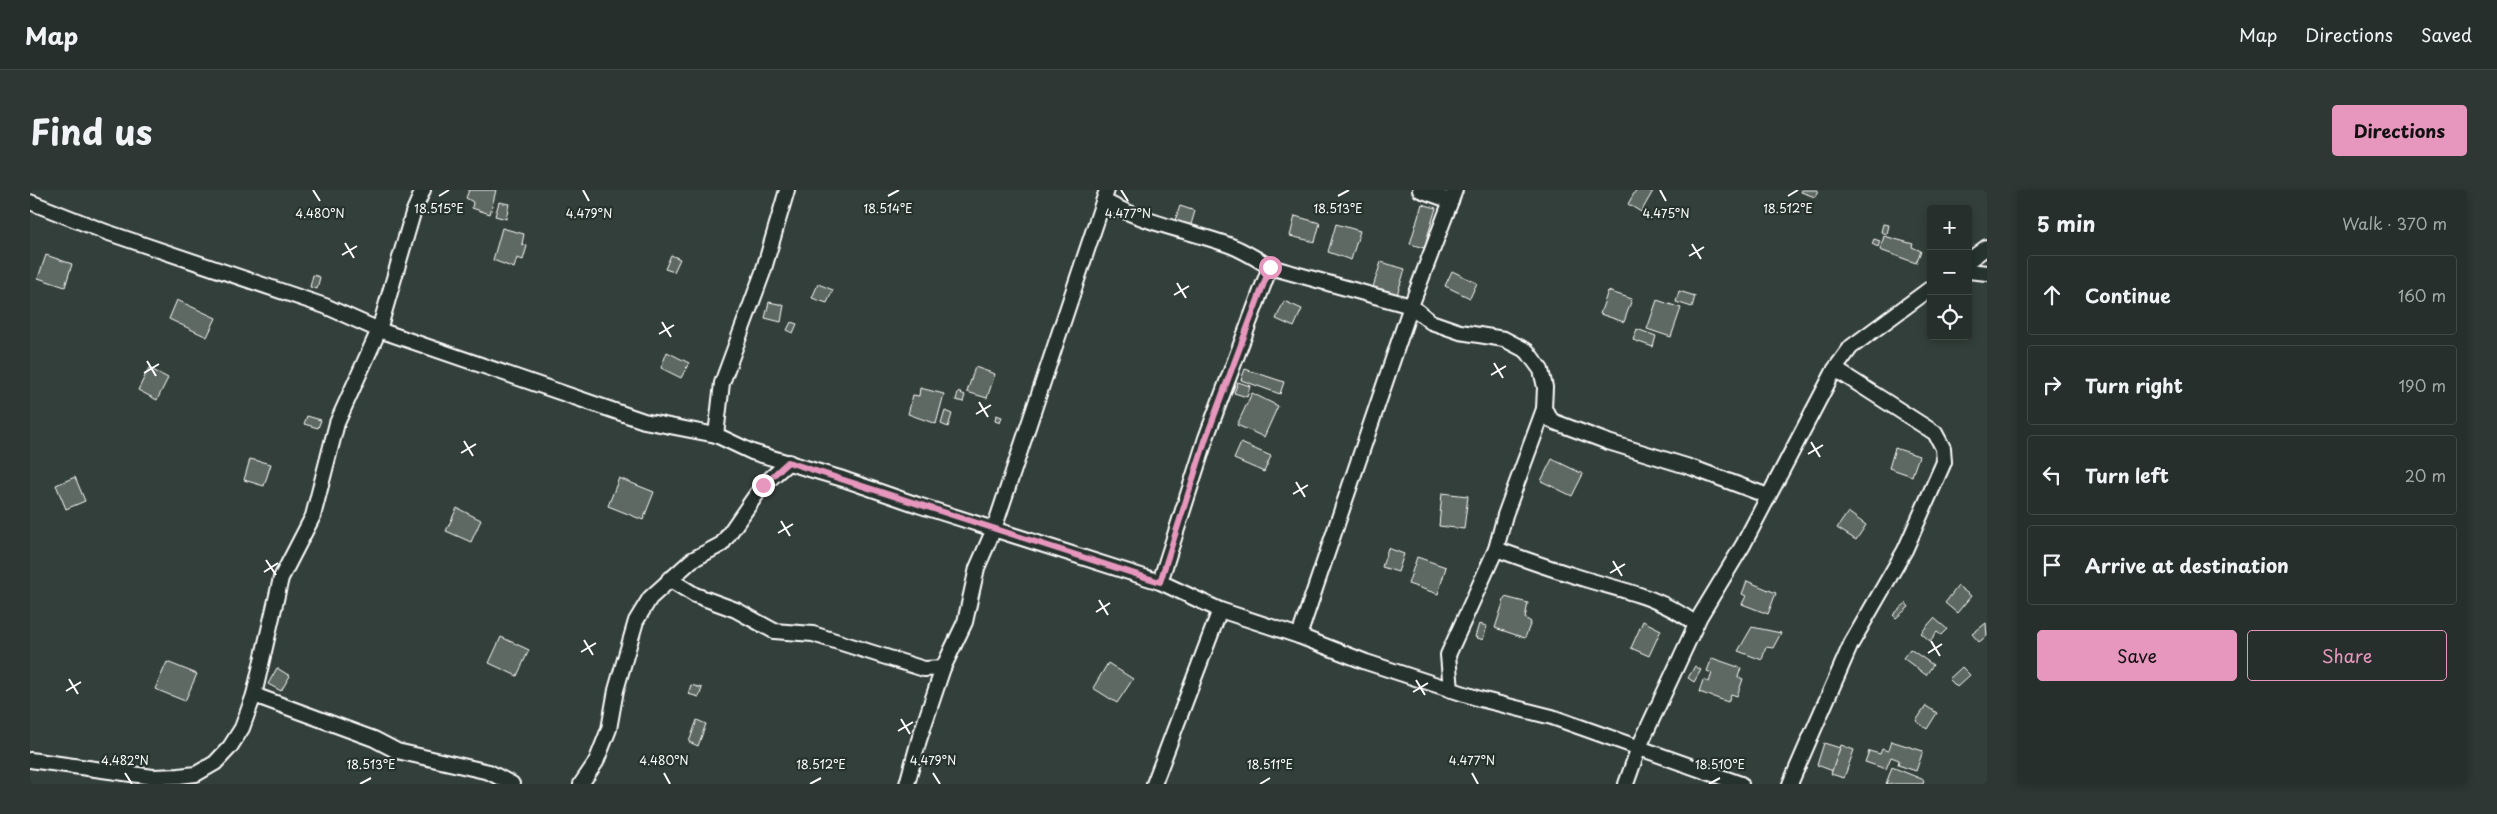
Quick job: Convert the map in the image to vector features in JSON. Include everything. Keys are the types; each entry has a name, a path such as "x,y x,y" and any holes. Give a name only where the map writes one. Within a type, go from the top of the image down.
{"street":[{"path":"30,760 153,777 196,774 215,763 230,747 242,728 254,695 281,578 313,516 337,423 379,330 413,213 423,190"},
{"path":"716,435 722,383 763,272 787,190"},
{"path":"1299,636 1411,306 1453,195 1420,190"},
{"path":"907,784 919,740 943,668 965,622 977,568 994,529 1105,195 1125,213 1162,226 1230,245 1270,267 1411,306 1431,322 1460,332 1504,339 1527,351 1541,370 1545,387 1544,409 1505,515 1496,549 1448,655 1451,690"},
{"path":"30,202 106,232 325,306 379,330 644,421 716,435 752,452 1160,582 1220,610 1299,636 1366,662 1451,690 1552,717 1740,784"},
{"path":"1972,258 1987,247"},
{"path":"1160,582 1206,438 1270,267"},
{"path":"1972,272 1987,274"},
{"path":"1626,784 1639,747 1696,624 1743,545 1835,369 1851,347 1927,291"},
{"path":"1790,784 1851,644 1905,550 1944,462 1943,448 1935,433 1835,369"},
{"path":"1544,409 1552,421 1567,427 1693,468 1768,496"},
{"path":"581,784 596,762 609,728 616,690 636,621 650,598 692,560 722,544 763,485 788,462"},
{"path":"1496,549 1572,576 1637,593 1673,608 1696,624"},
{"path":"669,579 695,595 736,610 774,631 813,634 924,669 943,668"},
{"path":"1154,784 1220,610"},
{"path":"254,695 374,740 397,751 489,772 512,784"}],"building":[{"path":"469,190 496,190 490,214 472,208 473,202 466,198"},
{"path":"1636,190 1653,191 1641,212 1628,204"},
{"path":"1802,190 1818,190 1815,197 1801,192"},
{"path":"499,202 509,204 506,219 495,216"},
{"path":"1422,204 1436,208 1424,248 1410,244"},
{"path":"1180,206 1195,211 1190,228 1174,223"},
{"path":"1295,216 1320,223 1315,242 1290,236"},
{"path":"1336,224 1360,231 1351,260 1328,252"},
{"path":"1883,224 1889,225 1887,234 1881,232"},
{"path":"502,228 524,234 522,244 527,246 523,260 517,258 514,268 493,260"},
{"path":"1884,236 1913,244 1912,247 1921,251 1916,263 1880,250"},
{"path":"1874,239 1880,241 1878,247 1872,244"},
{"path":"46,255 72,264 65,287 38,278"},
{"path":"671,255 680,259 674,272 665,269"},
{"path":"1381,262 1405,269 1397,295 1373,287"},
{"path":"1452,271 1477,283 1470,298 1445,286"},
{"path":"313,275 320,277 317,289 310,287"},
{"path":"818,284 833,290 827,303 812,298"},
{"path":"1608,291 1632,299 1624,322 1600,314"},
{"path":"1679,291 1695,296 1692,307 1676,302"},
{"path":"177,300 216,318 207,337 169,319"},
{"path":"1657,300 1681,308 1671,337 1647,329"},
{"path":"1284,301 1302,309 1294,327 1276,319"},
{"path":"769,302 784,305 781,322 765,318"},
{"path":"791,322 797,324 793,333 787,330"},
{"path":"1637,329 1656,336 1653,347 1633,340"},
{"path":"667,352 689,363 681,378 661,368"},
{"path":"975,367 995,374 987,398 967,392"},
{"path":"149,368 168,378 157,400 138,390"},
{"path":"1245,369 1284,382 1280,394 1241,380"},
{"path":"1238,382 1250,386 1247,397 1234,393"},
{"path":"920,388 944,394 936,424 908,414 913,395 919,396"},
{"path":"958,392 965,395 963,402 956,400"},
{"path":"1252,393 1278,406 1264,437 1237,425"},
{"path":"945,411 952,414 948,427 941,424"},
{"path":"996,415 1002,417 1000,423 995,421"},
{"path":"307,416 321,420 318,428 304,424"},
{"path":"1241,443 1271,456 1264,472 1234,459"},
{"path":"1895,448 1919,456 1912,476 1889,468"},
{"path":"250,459 271,464 264,486 244,480"},
{"path":"1552,459 1583,474 1572,496 1541,481"},
{"path":"75,477 85,501 66,509 56,485"},
{"path":"619,478 654,492 643,520 608,506"},
{"path":"1442,493 1468,496 1464,529 1439,526"},
{"path":"457,508 481,520 471,542 446,531"},
{"path":"1848,512 1866,525 1856,540 1837,528"},
{"path":"1388,548 1404,554 1398,572 1382,567"},
{"path":"1417,557 1446,567 1438,594 1408,584"},
{"path":"1747,581 1776,593 1768,614 1742,604 1746,596 1742,594"},
{"path":"1958,586 1971,596 1957,613 1945,603"},
{"path":"1505,597 1528,603 1525,618 1531,622 1525,638 1495,628"},
{"path":"1906,603 1909,607 1896,618 1893,615"},
{"path":"1934,618 1947,629 1941,635 1937,632 1930,641 1921,633"},
{"path":"1643,621 1661,630 1649,656 1631,648"},
{"path":"1986,623 1987,636 1979,642 1972,634"},
{"path":"1479,624 1487,626 1483,640 1475,637"},
{"path":"1752,627 1781,633 1773,648 1766,647 1762,660 1738,651"},
{"path":"501,637 529,650 517,676 489,663"},
{"path":"1910,649 1933,665 1926,675 1903,658"},
{"path":"1712,658 1741,668 1738,677 1743,679 1737,696 1731,694 1728,702 1699,692 1703,680 1709,682 1712,673 1707,671"},
{"path":"167,662 197,674 185,701 155,689"},
{"path":"1108,663 1133,679 1117,703 1093,688"},
{"path":"1695,666 1701,670 1694,682 1688,678"},
{"path":"1962,667 1970,675 1957,687 1949,679"},
{"path":"277,668 290,676 281,691 268,684"},
{"path":"691,685 702,688 699,697 688,694"},
{"path":"1926,706 1937,713 1927,729 1916,721"},
{"path":"697,720 706,724 698,746 689,742"},
{"path":"1891,741 1923,751 1916,771 1898,765 1899,760 1891,757 1886,769 1865,762 1869,751 1880,754 1882,749 1888,751"},
{"path":"1824,743 1840,748 1833,771 1817,765"},
{"path":"1841,745 1854,750 1844,778 1831,774"},
{"path":"1892,767 1924,780 1923,784 1886,784"}],"route":[{"path":"763,485 788,462 1160,582 1206,438 1270,267"}]}
